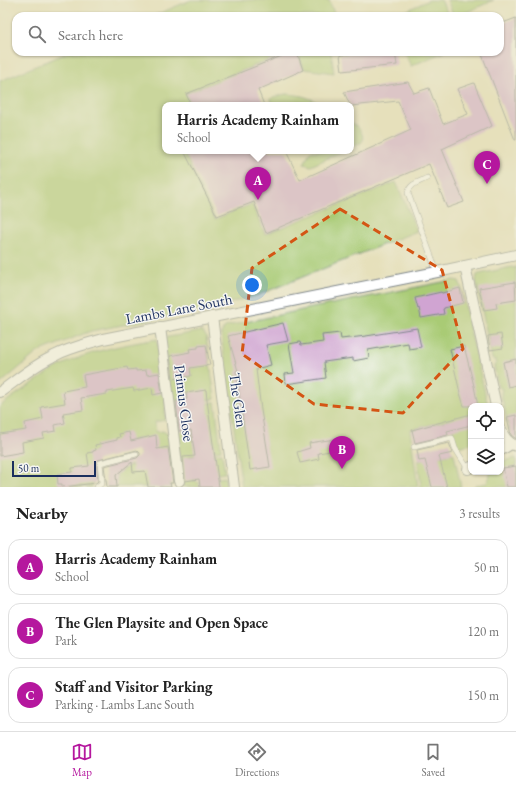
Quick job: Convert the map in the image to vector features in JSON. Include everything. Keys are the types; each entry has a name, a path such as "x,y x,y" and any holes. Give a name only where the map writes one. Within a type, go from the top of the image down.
{"street":[{"name":"Lambs Lane South","path":"0,392 39,364 54,356 103,339 516,255"},
{"path":"465,266 495,403"},
{"name":"The Glen","path":"212,317 234,487"},
{"name":"Primus Close","path":"160,328 178,482"},
{"path":"504,436 514,445"},
{"path":"504,449 514,445"}],"lane":[{"path":"427,178 412,185 409,188 408,193 437,272"},
{"path":"414,446 452,438 455,448 468,467"},
{"path":"97,487 102,483 100,463 136,454"}],"highlighted area":[{"path":"340,209 442,270 463,349 403,413 314,404 242,354 252,268"}],"green space":[{"path":"191,0 329,0 334,12 162,12"},
{"path":"429,0 441,0 447,12 404,12"},
{"path":"447,0 494,0 467,12 452,12"},
{"path":"59,56 279,56 186,93 190,102 162,102 162,154 184,154 215,219 252,204 265,234 396,182 417,231 258,295 209,309 91,331 38,352 0,384 0,81"},
{"path":"299,56 332,56 334,73 304,69"},
{"path":"406,56 435,56 411,66"},
{"path":"286,94 297,95 317,102 272,102 271,99 273,97"},
{"path":"354,124 362,134 363,140 361,143 354,146"},
{"path":"309,154 337,154 311,166 304,164"},
{"path":"516,267 516,438 509,429 501,394 502,389 498,387 494,366 497,362 492,359 476,281 477,275"},
{"path":"453,280 459,281 487,403 468,403 468,445 457,447 450,420 410,430 418,487 242,487 221,334 227,326"},
{"path":"202,331 206,336 215,399 194,402 194,405 215,402 221,450 195,455 222,453 225,473 204,476 193,480 198,483 204,480 225,477 226,487 183,487 163,338"},
{"path":"157,339 166,398 165,420 155,422 156,432 163,431 169,435 173,467 160,469 170,478 171,487 107,487 107,483 117,482 116,475 141,459 138,439 93,451 97,481 93,483 92,487 62,487 62,484 58,484 58,487 0,487 0,406 51,371 68,362 105,349"},
{"path":"452,453 454,454 461,487 421,487 418,461"},
{"path":"516,458 516,487 473,487 487,483 490,475 504,475 504,461"}],"building":[{"path":"516,18 516,140 483,56 504,56 504,22"},
{"path":"282,56 298,56 303,70 258,90 263,102 190,102 186,94"},
{"path":"340,56 396,56 397,65 342,71"},
{"path":"408,82 414,93 429,88 443,124 468,114 457,89 474,83 492,126 442,149 464,202 447,208 429,164 266,233 254,202 217,216 186,154 287,154 300,180 411,130 398,101 354,106 354,102 349,102 344,92"},
{"path":"515,282 516,300 496,303 497,308 484,310 479,288"},
{"path":"460,288 463,303 444,308 444,314 421,318 415,298"},
{"path":"283,323 288,341 266,345 271,365 256,369 270,467 250,470 236,371 238,371 228,336"},
{"path":"417,328 421,347 409,349 408,343 368,350 369,358 353,361 353,358 324,362 326,378 286,384 285,374 294,373 289,344 300,342 301,345 323,342 322,335 340,333 341,339"},
{"path":"501,334 503,348 490,350 488,336"},
{"path":"206,345 210,365 190,368 191,376 173,379 170,356 190,352 189,349"},
{"path":"464,346 477,403 468,403 468,406 464,406 450,349"},
{"path":"516,359 516,385 508,387 503,362"},
{"path":"127,367 128,370 146,370 147,375 159,373 162,393 153,395 152,388 134,391 133,388 81,398 83,410 63,413 65,423 55,425 56,431 43,433 44,438 22,442 23,452 0,456 0,434 26,430 25,423 43,419 41,407 65,403 63,391 85,387 83,375"},
{"path":"206,390 219,487 200,487 199,479 185,481 183,457 195,456 191,430 179,431 176,401 187,399 186,393"},
{"path":"468,415 468,426 447,431 448,435 415,443 412,430"},
{"path":"516,415 516,439 511,435 507,417"},
{"path":"129,432 131,441 156,435 157,449 168,447 173,483 170,483 171,487 148,487 145,471 133,472 132,462 116,475 117,487 107,487 104,466 137,458 140,453 137,450 98,460 96,463 98,481 96,483 62,487 62,484 58,484 57,474 72,472 72,468 89,466 87,453 96,450 95,445 117,440 117,438 120,437 119,434"},
{"path":"335,439 337,450 318,453 319,459 300,463 297,452 310,448 309,443"},
{"path":"449,443 453,453 439,456 447,487 432,487 425,460 419,461 417,450"},
{"path":"516,466 516,487 507,487 504,468"}],"place":[{"name":"Staff and Visitor Parking","path":"487,184"},
{"name":"Harris Academy Rainham","path":"258,200"},
{"name":"The Glen Playsite and Open Space","path":"342,469"}]}
